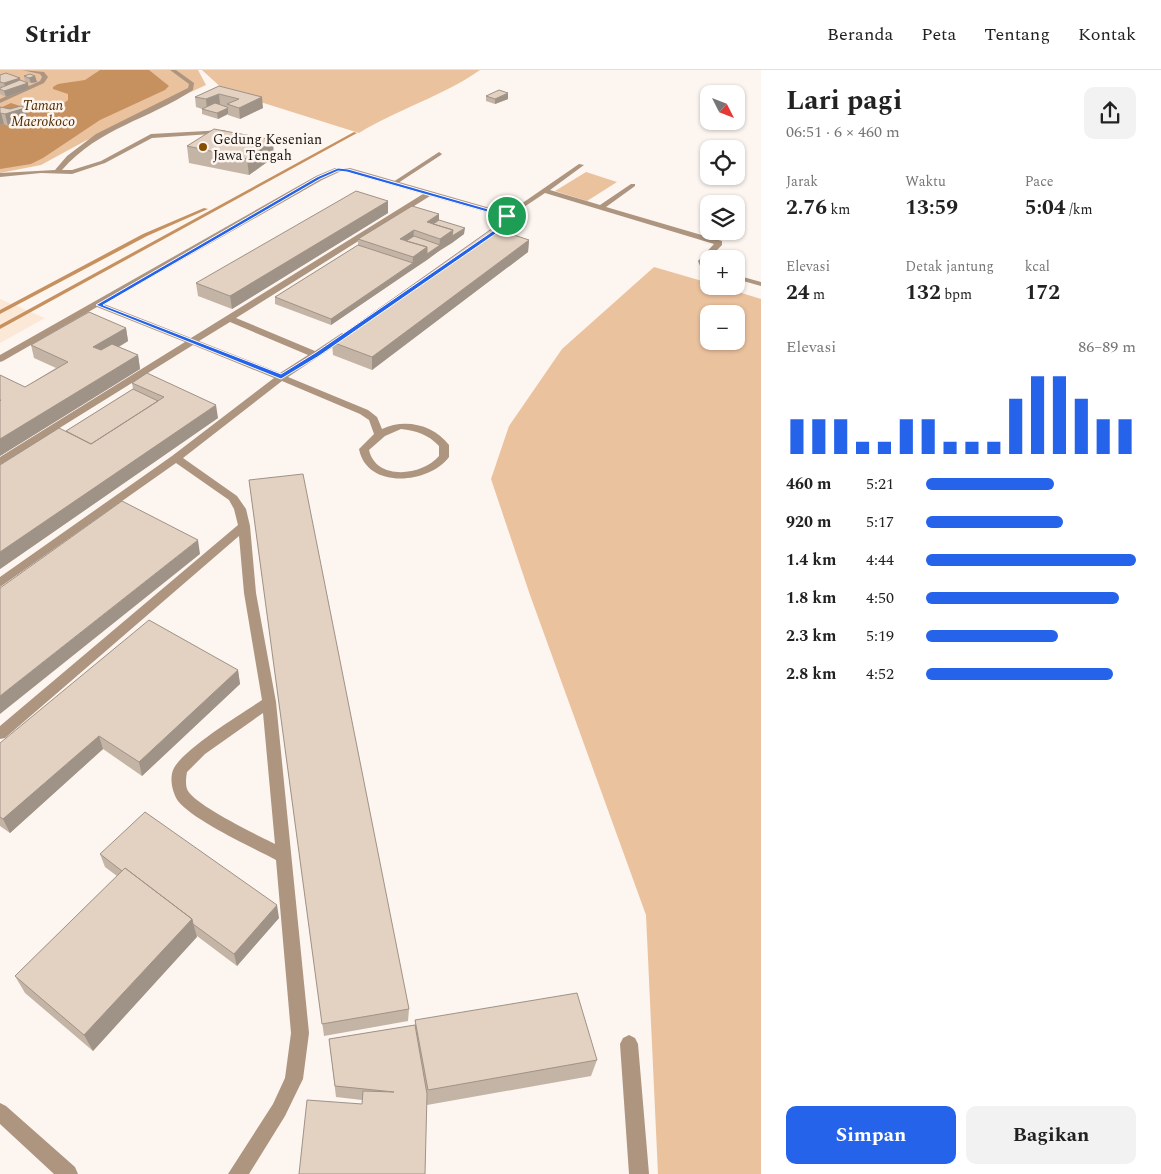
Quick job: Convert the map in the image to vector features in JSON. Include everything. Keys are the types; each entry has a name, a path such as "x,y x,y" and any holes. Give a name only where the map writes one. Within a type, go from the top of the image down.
{"street":[{"path":"0,359 99,305 331,172 347,170 511,217 511,221 475,245"},
{"path":"0,462 428,194"},
{"path":"99,305 364,412 373,419 379,434"},
{"path":"230,319 317,355"},
{"path":"0,583 176,458 281,377 317,355 356,327"},
{"path":"401,426 420,428 435,435 440,440 444,446 444,457 434,468 417,474 398,475 379,470 367,460 364,449 379,434 391,428 401,426"},
{"path":"176,458 233,498 240,509 244,526 250,593 269,702 300,1033 294,1079 279,1110 238,1174"},
{"path":"0,734 244,526"},
{"path":"269,702 200,750 180,770 178,786 184,798 282,856"},
{"path":"629,1044 639,1174"},
{"path":"0,1112 68,1174"}],"lane":[{"path":"0,101 42,82 45,77 42,74 25,70"},
{"path":"57,172 72,153 103,134 191,89 192,84 174,70"},
{"path":"0,175 41,171 72,172 91,167 151,136 183,132 226,132"},
{"path":"393,184 439,154"},
{"path":"507,216 581,165"},
{"path":"601,207 633,185"},
{"path":"544,190 719,244 713,250"},
{"path":"745,280 761,284"}],"shaded area":[{"path":"100,70 149,70 169,86 165,90 100,120 31,164 0,169 0,108 11,103 32,110 60,106 68,100 68,94 53,89 53,87 58,84 85,80"},
{"path":"0,299 45,318 0,343"}],"green space":[{"name":"Taman Maerokoco","path":"0,70 198,70 206,85 85,141 41,165 0,173"},
{"path":"202,70 480,70 451,87 359,133 225,91"},
{"path":"586,172 617,182 587,201 555,191"},
{"path":"654,267 700,280 700,295 745,294 761,299 761,1174 658,1174 646,915 530,595 491,479 509,426 562,349"}],"building":[{"path":"6,73 20,78 4,83 0,82 0,75"},
{"path":"30,74 35,76 29,78 24,76"},
{"path":"20,80 28,83 4,91 0,89 0,88"},
{"path":"219,86 262,97 239,108 227,104 239,99 219,94 206,99 195,97"},
{"path":"499,90 508,93 495,99 486,96"},
{"path":"215,103 228,108 217,113 202,109"},
{"path":"21,106 25,108 5,114 0,113 0,107 10,109"},
{"path":"214,129 273,140 247,159 187,146"},
{"path":"356,191 388,201 230,296 196,283"},
{"path":"412,206 439,214 427,222 453,230 440,239 414,230 400,239 427,247 413,257 358,239"},
{"path":"439,220 465,228 452,236 453,230 433,224"},
{"path":"493,228 529,240 372,357 332,342"},
{"path":"414,236 440,245 427,254 427,247 406,241"},
{"path":"358,245 413,263 331,319 275,297"},
{"path":"89,312 126,328 93,347 101,350 112,344 138,355 0,439 0,375 25,387 68,362 31,345"},
{"path":"147,373 216,405 0,552 0,465 59,428 91,444 164,397 132,383"},
{"path":"133,389 158,401 91,444 66,431"},
{"path":"303,474 409,1009 322,1024 249,480"},
{"path":"122,501 198,540 0,696 0,588"},
{"path":"149,620 238,670 139,762 99,736 3,819 0,817 0,743"},
{"path":"145,812 277,905 234,954 193,924 192,919 125,868 122,871 100,854"},
{"path":"125,868 192,919 84,1035 15,976"},
{"path":"577,993 597,1060 428,1090 415,1020"},
{"path":"415,1025 427,1094 425,1174 299,1174 307,1100 362,1104 363,1091 394,1092 335,1086 329,1039"}],"waterway":[{"path":"0,327 355,133"},
{"path":"0,312 145,235 206,209"}],"place":[{"name":"Gedung Kesenian Jawa Tengah","path":"203,147"}],"route":[{"path":"338,170 347,170 507,216 511,217 511,221 317,355 281,377 99,305 319,178 338,170"}]}
